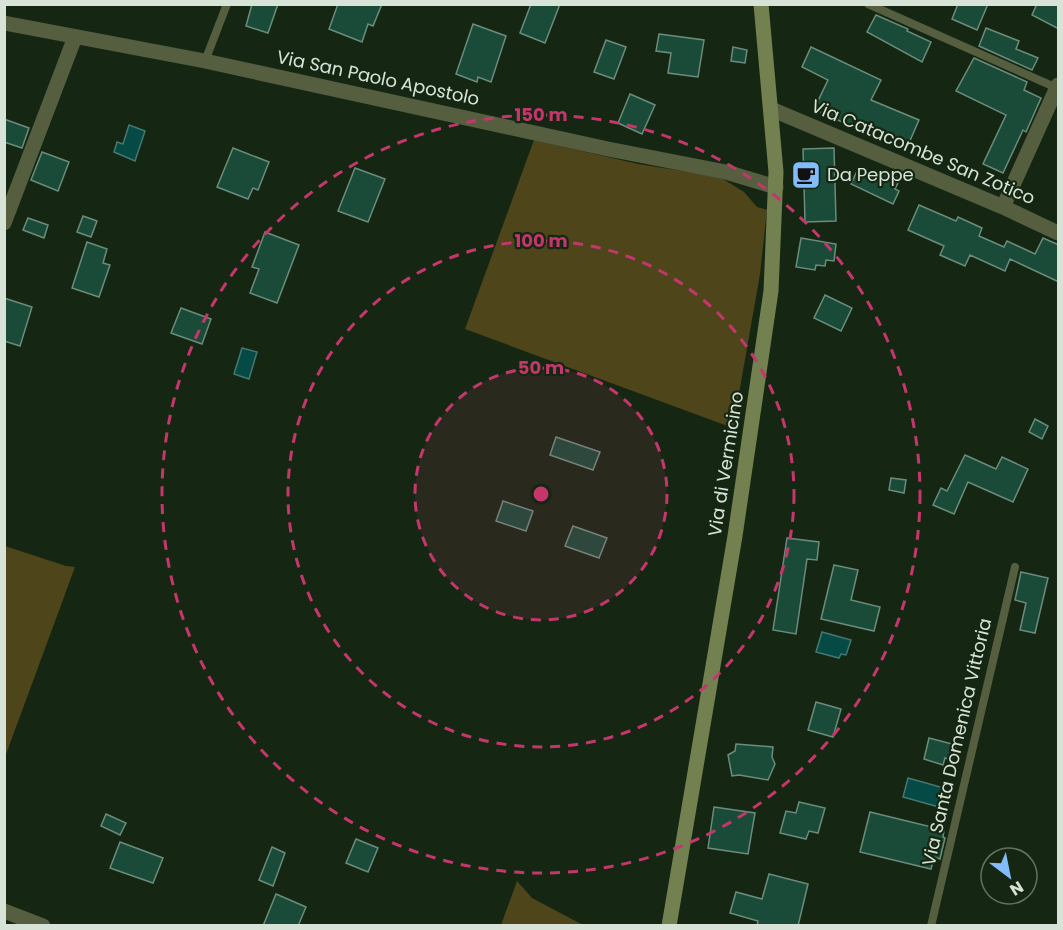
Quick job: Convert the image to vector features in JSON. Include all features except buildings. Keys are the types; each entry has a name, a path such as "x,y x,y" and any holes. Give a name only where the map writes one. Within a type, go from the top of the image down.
{"main road":[{"name":"Via di Vermicino","path":"669,926 735,536 772,275 776,187 761,4"}],"street":[{"name":"Via San Paolo Apostolo","path":"4,23 205,61 726,172 776,187"},
{"path":"4,223 75,37"},
{"path":"1004,207 1058,87"},
{"name":"Via Catacombe San Zotico","path":"771,109 1004,207 1059,233"},
{"path":"4,911 43,926"}],"lane":[{"path":"205,61 227,4"},
{"path":"868,4 1058,87"},
{"name":"Via Santa Domenica Vittoria","path":"931,926 1015,567"}],"shaded area":[{"path":"534,140 638,164 720,177 744,192 757,207 767,210 760,274 733,428 465,329"},
{"path":"5,546 75,567 5,757"},
{"path":"517,881 532,898 583,925 501,925"}],"water":[{"path":"129,125 145,131 135,161 114,152 117,142 123,144"},
{"path":"242,348 257,352 249,379 234,374"},
{"path":"822,632 851,640 846,655 841,654 839,658 816,652"},
{"path":"908,778 944,788 939,807 903,797"}],"place":[{"name":"Da Peppe","path":"806,175"}]}
